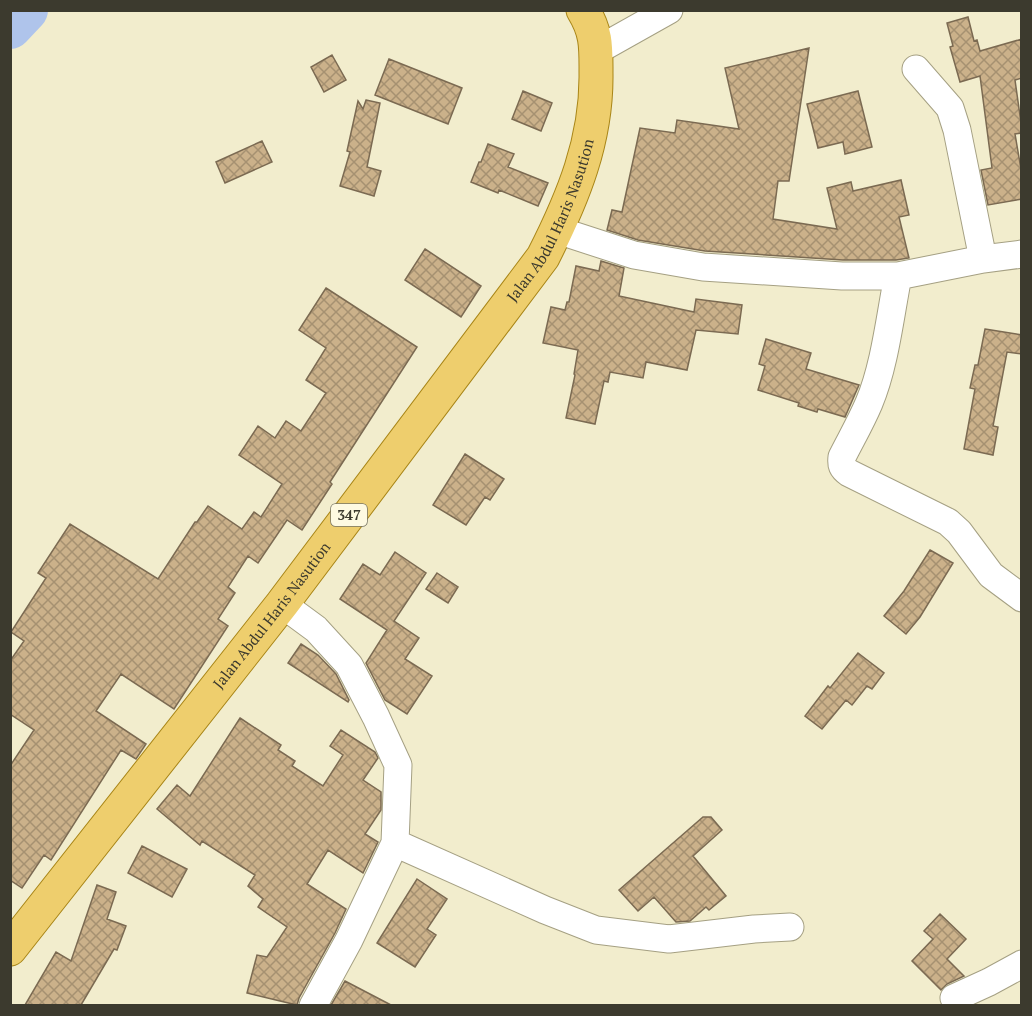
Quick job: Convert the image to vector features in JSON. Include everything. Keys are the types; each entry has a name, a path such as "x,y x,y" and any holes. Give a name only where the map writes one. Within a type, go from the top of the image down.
{"main road":[{"name":"Jalan Abdul Haris Nasution","path":"10,949 282,604 543,257 579,178 589,141 596,98 591,31"}],"street":[{"path":"591,31 669,10"},
{"path":"916,69 950,108 957,130 983,258"},
{"path":"557,230 634,255 703,267 842,276 898,276 983,258 1022,254"},
{"path":"898,276 875,384 869,403 842,457 841,465 843,469 948,522 991,575 1022,597"},
{"path":"282,604 316,629 349,665 398,765 395,843 350,940 312,1005"},
{"path":"395,843 545,910 596,930 669,939 789,927"},
{"path":"954,998 1022,964"}],"building":[{"path":"968,17 974,41 977,40 980,51 1022,39 1022,78 1015,80 1022,133 1015,134 1022,175 1022,199 988,205 981,170 992,168 980,76 960,82 950,47 953,46 947,23"},
{"path":"809,48 789,181 778,181 773,219 837,229 827,188 851,182 853,191 901,180 909,215 899,217 909,258 843,260 705,251 638,240 607,230 612,210 622,212 640,128 675,133 677,120 739,129 725,68"},
{"path":"332,55 346,80 324,92 311,67"},
{"path":"389,59 462,88 448,124 375,95"},
{"path":"523,91 552,103 541,131 512,119"},
{"path":"858,91 872,147 845,154 843,142 818,148 807,104"},
{"path":"366,100 380,103 367,167 381,171 374,196 340,186 350,152 347,151 358,101 363,109"},
{"path":"262,141 272,162 225,183 216,162"},
{"path":"488,144 514,154 508,167 548,183 538,206 499,190 498,193 471,182"},
{"path":"425,249 481,286 461,317 405,280"},
{"path":"601,261 624,268 619,296 694,312 696,299 742,305 738,334 696,330 687,370 646,362 643,378 610,372 608,382 604,381 595,424 566,418 578,350 543,343 551,307 565,310 569,302 576,266 599,271"},
{"path":"326,288 417,347 330,482 332,484 302,530 287,520 258,563 248,556 228,587 235,593 218,619 228,626 174,709 121,674 96,711 146,744 136,759 121,750 51,860 44,855 22,888 10,880 10,766 34,730 10,714 10,661 24,641 11,632 46,578 38,573 70,524 158,579 208,506 242,529 254,512 261,517 282,484 239,455 258,426 275,438 286,421 301,431 326,393 306,380 326,348 299,330"},
{"path":"985,329 1022,335 1022,354 1007,352 993,426 998,427 993,455 964,449 975,389 970,388 975,365 978,365"},
{"path":"766,339 811,353 806,369 859,385 845,417 818,409 817,412 798,406 799,403 758,390 765,366 759,364"},
{"path":"465,454 504,479 490,500 485,497 466,525 433,505"},
{"path":"930,550 953,563 920,617 906,634 884,616 904,591"},
{"path":"395,552 426,573 394,621 419,638 405,659 432,676 407,714 385,700 366,663 387,630 340,599 363,564 380,575"},
{"path":"437,573 458,587 448,603 426,589"},
{"path":"301,644 318,655 336,674 348,702 288,663"},
{"path":"858,653 884,673 872,689 867,686 852,705 846,700 822,729 805,716"},
{"path":"240,718 281,745 278,750 295,761 292,766 323,786 343,755 330,746 341,730 375,752 378,758 363,780 381,792 381,810 365,834 378,842 363,873 328,850 307,884 346,909 297,1005 247,993 257,955 267,957 287,927 258,907 263,899 248,886 255,875 202,841 200,845 157,809 177,785 190,796"},
{"path":"703,817 711,817 722,830 693,856 726,896 709,910 706,907 690,921 676,922 654,897 638,911 619,890"},
{"path":"142,846 187,869 172,897 128,873"},
{"path":"417,879 447,899 427,929 436,935 415,967 377,943"},
{"path":"97,885 116,892 107,919 126,926 117,950 114,949 81,1005 25,1005 56,952 71,961"},
{"path":"940,914 966,939 947,959 964,976 947,984 941,990 912,961 933,939 924,931"},
{"path":"345,981 391,1005 331,1005"}],"waterway":[{"path":"10,27 26,10"}]}
